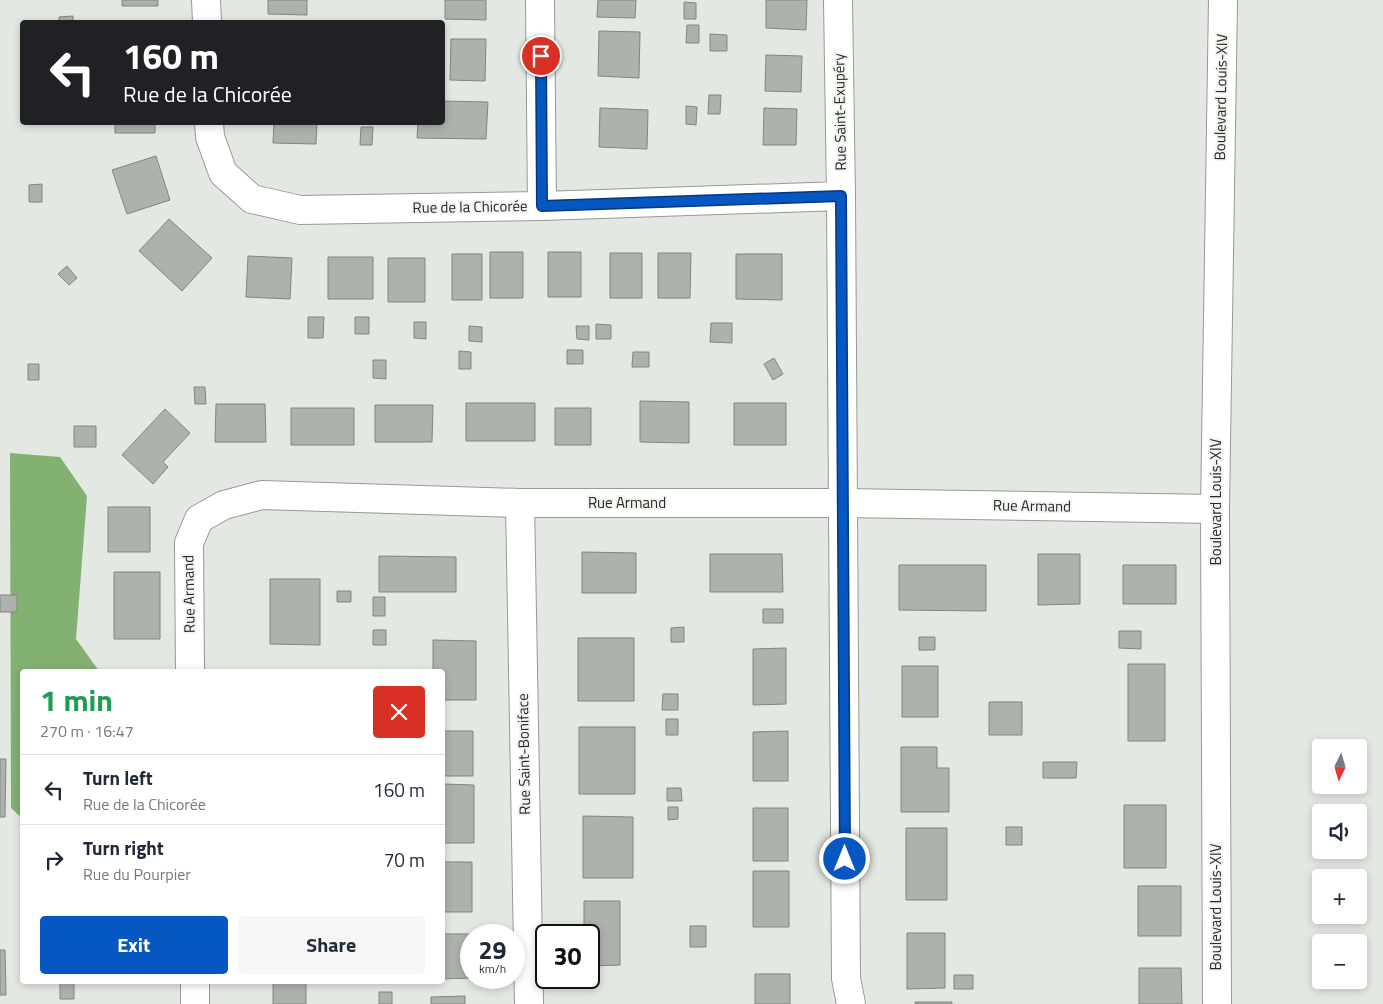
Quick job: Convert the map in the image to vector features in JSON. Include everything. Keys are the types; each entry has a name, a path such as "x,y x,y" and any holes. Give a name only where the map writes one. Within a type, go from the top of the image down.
{"street":[{"path":"206,0 206,20"},
{"path":"540,0 542,206"},
{"name":"Rue Saint-Exupéry","path":"838,0 846,978 851,1004"},
{"name":"Boulevard Louis-XIV","path":"1217,1004 1215,508 1223,0"},
{"name":"Rue de la Chicorée","path":"209,125 210,137 223,173 252,199 300,210 542,206 841,196"},
{"name":"Rue Armand","path":"190,669 189,544 199,519 224,505 262,495 520,503 843,503 1215,508"},
{"name":"Rue Saint-Boniface","path":"520,503 529,1004"},
{"path":"195,984 195,1004"}],"green space":[{"path":"10,453 60,457 87,496 76,639 98,669 20,669 20,816 11,808"}],"building":[{"path":"122,0 158,0 158,6 122,6"},
{"path":"268,0 307,0 307,15 268,14"},
{"path":"445,0 486,0 486,20 445,19"},
{"path":"598,0 636,0 635,18 597,17"},
{"path":"766,0 807,0 806,30 766,28"},
{"path":"684,2 696,3 696,19 684,19"},
{"path":"73,16 73,20 59,20 59,17"},
{"path":"687,25 699,25 699,43 686,43"},
{"path":"599,31 640,32 639,78 598,76"},
{"path":"710,34 727,35 727,51 710,51"},
{"path":"451,39 486,39 485,81 450,80"},
{"path":"766,55 802,56 801,92 765,91"},
{"path":"709,95 721,95 720,114 708,114"},
{"path":"445,101 488,102 486,139 417,138 418,125 445,125"},
{"path":"686,106 697,107 696,125 686,124"},
{"path":"600,108 648,110 647,149 599,147"},
{"path":"764,108 797,109 796,145 763,145"},
{"path":"115,125 155,125 155,133 115,133"},
{"path":"274,125 317,125 316,144 273,143"},
{"path":"361,127 373,127 372,145 360,145"},
{"path":"156,156 170,200 127,214 112,170"},
{"path":"42,184 42,202 29,202 29,185"},
{"path":"169,219 212,258 182,291 139,251"},
{"path":"490,252 523,252 523,298 490,298"},
{"path":"548,252 581,252 581,297 548,297"},
{"path":"610,253 642,253 642,298 610,298"},
{"path":"658,253 691,253 690,298 658,298"},
{"path":"452,254 482,254 482,300 452,300"},
{"path":"736,254 782,254 782,300 736,299"},
{"path":"248,256 292,258 290,299 246,297"},
{"path":"328,257 373,257 373,299 328,299"},
{"path":"388,258 425,258 425,302 388,302"},
{"path":"67,266 77,278 69,285 58,274"},
{"path":"308,317 324,317 323,338 308,338"},
{"path":"355,317 369,317 369,334 355,334"},
{"path":"414,322 426,322 426,339 414,338"},
{"path":"711,323 732,323 732,343 710,342"},
{"path":"596,324 611,325 611,339 596,339"},
{"path":"469,326 482,327 482,342 469,341"},
{"path":"576,326 589,326 589,340 577,339"},
{"path":"567,350 583,350 583,364 567,364"},
{"path":"459,351 471,352 471,369 459,369"},
{"path":"633,352 649,352 649,367 632,367"},
{"path":"774,358 783,374 773,380 764,364"},
{"path":"373,360 386,360 386,379 373,378"},
{"path":"28,364 39,364 39,380 28,380"},
{"path":"194,387 205,387 206,404 195,404"},
{"path":"640,401 689,402 689,443 640,442"},
{"path":"466,403 535,403 535,441 466,441"},
{"path":"734,403 786,403 786,445 734,445"},
{"path":"216,404 265,404 266,442 215,442"},
{"path":"375,405 433,405 432,442 375,442"},
{"path":"291,408 354,408 354,445 291,445"},
{"path":"555,408 591,408 591,445 555,445"},
{"path":"165,409 190,433 163,462 168,467 153,484 122,455"},
{"path":"74,426 96,426 96,447 74,447"},
{"path":"108,507 150,507 150,552 108,552"},
{"path":"582,552 636,553 636,593 582,593"},
{"path":"710,554 782,554 783,592 710,592"},
{"path":"1038,554 1080,554 1080,604 1038,605"},
{"path":"379,556 456,557 456,592 379,592"},
{"path":"899,565 986,565 986,611 899,610"},
{"path":"1123,565 1176,565 1176,604 1123,604"},
{"path":"114,572 160,572 160,639 114,639"},
{"path":"270,579 320,579 320,645 270,644"},
{"path":"337,591 351,591 351,602 337,602"},
{"path":"0,595 17,595 17,612 0,612"},
{"path":"373,597 385,597 385,616 373,616"},
{"path":"763,609 783,609 783,623 763,623"},
{"path":"684,627 684,642 671,642 671,628"},
{"path":"373,630 386,630 386,645 373,645"},
{"path":"1119,631 1141,631 1141,649 1119,648"},
{"path":"919,637 935,637 935,650 919,650"},
{"path":"578,638 634,638 634,701 578,701"},
{"path":"433,640 476,641 476,700 445,700 445,669 433,669"},
{"path":"786,648 786,704 753,705 753,649"},
{"path":"1128,664 1165,664 1165,741 1128,741"},
{"path":"902,666 938,666 938,717 902,717"},
{"path":"663,694 678,694 678,710 662,710"},
{"path":"989,702 1022,702 1022,735 989,735"},
{"path":"666,719 678,719 678,735 666,735"},
{"path":"579,727 635,727 635,794 579,794"},
{"path":"445,731 473,731 473,776 445,776"},
{"path":"788,731 788,781 753,781 753,732"},
{"path":"901,747 937,747 937,768 949,768 949,812 901,812"},
{"path":"0,759 6,759 5,817 0,817"},
{"path":"1043,762 1077,762 1076,778 1043,778"},
{"path":"445,784 474,785 474,843 445,843"},
{"path":"667,788 681,788 682,801 667,801"},
{"path":"1124,805 1166,805 1166,868 1124,868"},
{"path":"668,807 678,807 678,819 668,820"},
{"path":"753,808 788,808 788,861 753,861"},
{"path":"583,816 633,817 633,878 583,878"},
{"path":"1006,827 1022,827 1022,845 1006,845"},
{"path":"906,828 947,828 947,900 906,900"},
{"path":"445,862 472,862 472,912 445,912"},
{"path":"753,871 789,871 789,927 753,927"},
{"path":"1138,886 1181,886 1181,936 1138,936"},
{"path":"584,901 620,901 620,965 600,966 600,924 584,924"},
{"path":"690,926 706,926 706,947 690,947"},
{"path":"907,933 945,933 945,988 907,989"},
{"path":"445,934 460,934 460,978 445,979"},
{"path":"0,950 5,950 6,995 0,995"},
{"path":"1139,968 1181,968 1182,1004 1139,1004"},
{"path":"755,974 790,974 790,1004 755,1004"},
{"path":"954,975 973,975 973,989 954,989"},
{"path":"60,984 74,984 74,999 60,999"},
{"path":"273,984 306,984 306,1004 273,1004"},
{"path":"379,992 392,992 392,1004 379,1004"},
{"path":"465,996 465,1004 431,1004 431,997"},
{"path":"915,1002 952,1002 952,1004 915,1004"}],"route":[{"path":"541,56 542,206 841,196 845,859"}]}
